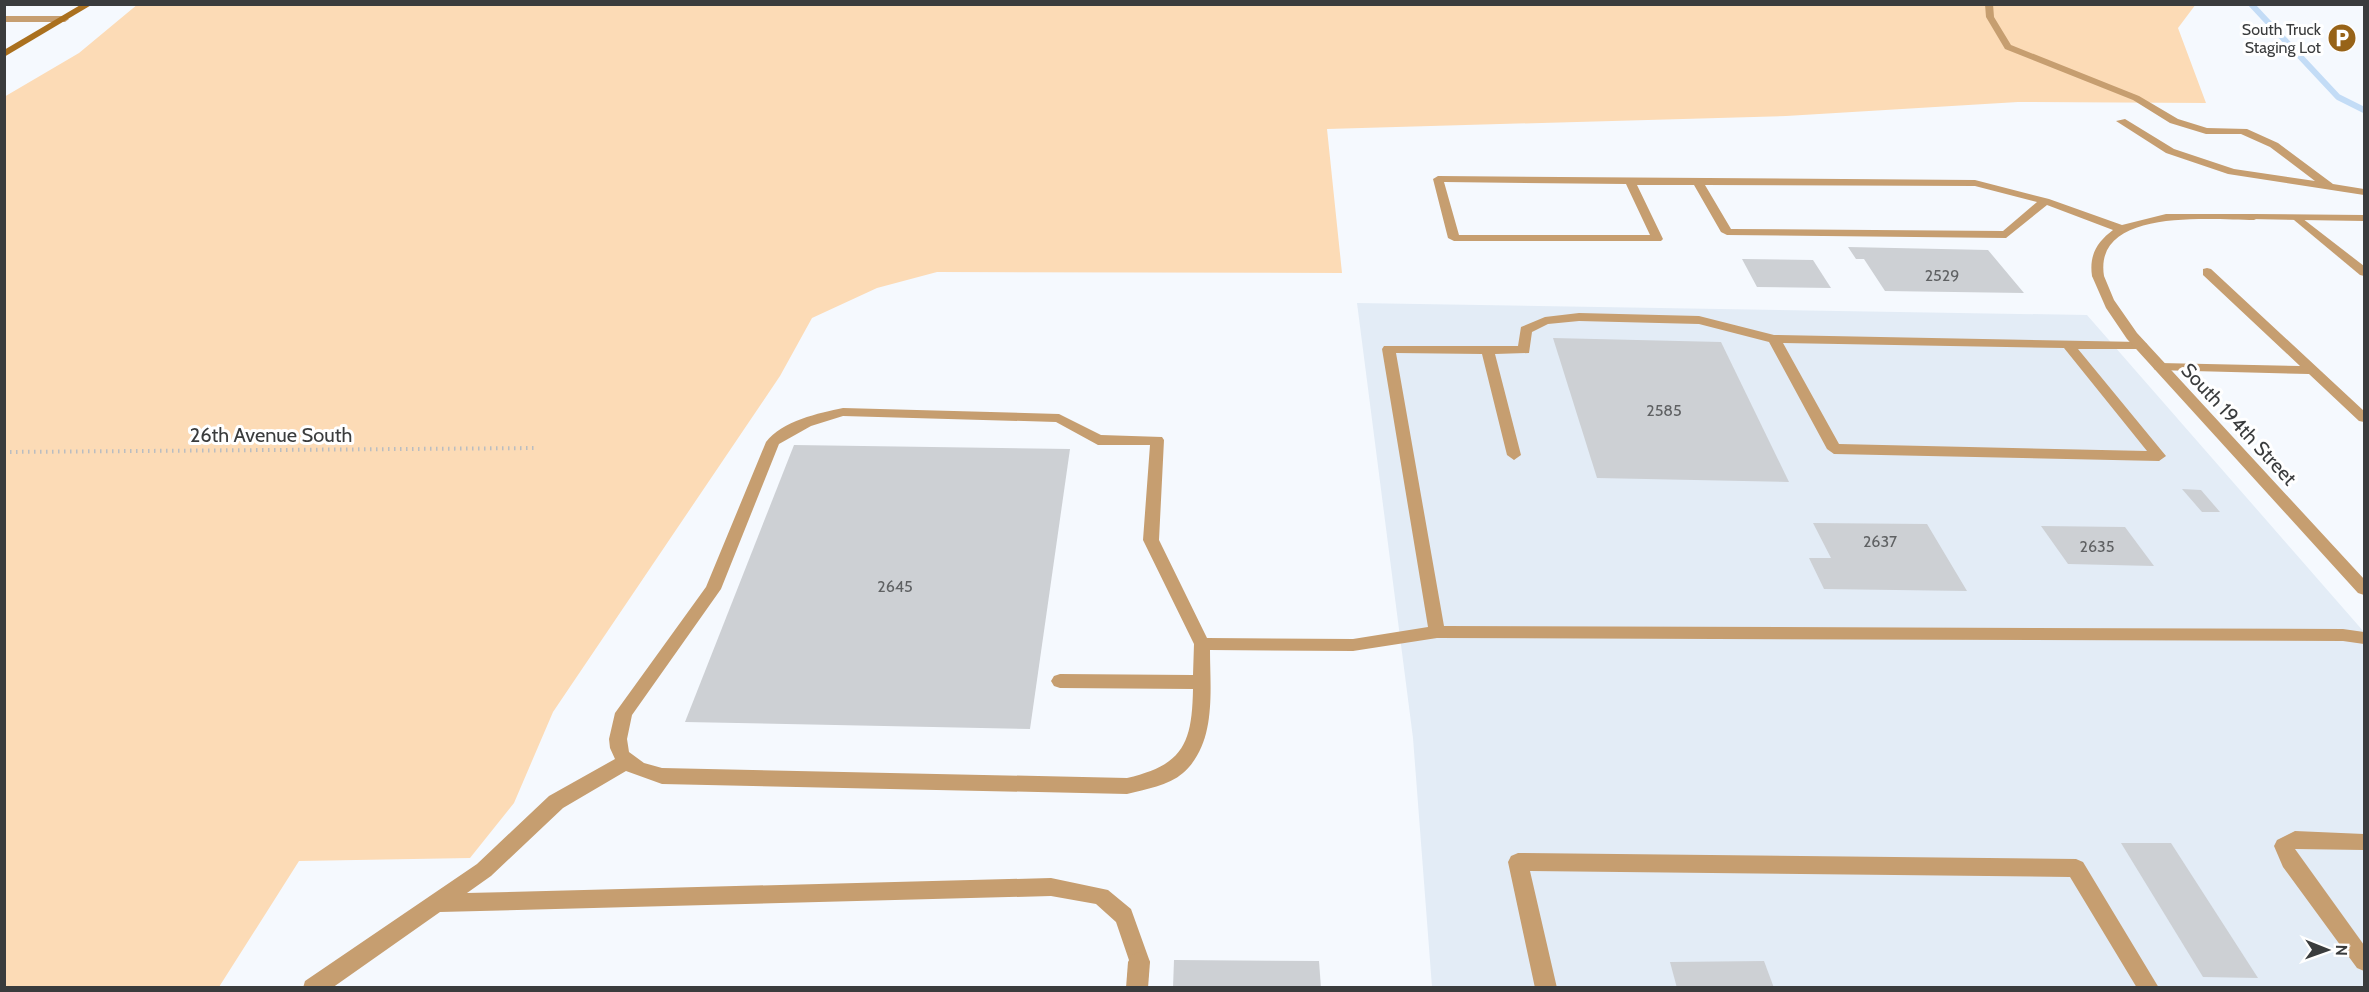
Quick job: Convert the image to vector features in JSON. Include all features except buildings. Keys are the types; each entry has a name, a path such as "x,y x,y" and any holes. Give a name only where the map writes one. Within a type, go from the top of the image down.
{"main road":[{"path":"4,54 89,4"}],"street":[{"path":"1989,4 1990,17 2008,47 2136,98 2174,121 2206,131 2243,131 2274,145 2331,188"},
{"path":"4,19 65,19"},
{"path":"2121,121 2170,152 2232,172 2364,192"},
{"path":"1630,181 1658,239 1454,238 1438,179 1975,183 2045,201 2122,229 2155,219 2364,218"},
{"path":"1698,182 1727,232 2006,235 2045,201"},
{"path":"2298,218 2364,272"},
{"name":"South 194th Street","path":"2122,229 2102,247 2097,258 2101,290 2118,318 2364,590"},
{"path":"2207,272 2364,418"},
{"path":"1437,632 1389,349 1524,350 1526,330 1545,321 1579,317 1699,320 1774,339 2141,346"},
{"path":"1774,339 1834,449 2159,456 2067,344"},
{"path":"1488,350 1514,454"},
{"path":"2160,367 2313,370"},
{"path":"843,412 1059,418 1098,440 1157,440 1151,540 1202,644 1198,730 1194,747 1184,763 1169,775 1149,783 1127,786 662,776 641,772 626,762 618,747 617,731 624,713 713,589 773,442 793,428 817,418 843,412"},
{"path":"1202,644 1353,645 1437,632 2331,635 2364,638"},
{"path":"1060,681 1200,682"},
{"path":"313,987 484,870 556,802 626,762"},
{"path":"2364,842 2295,839 2284,846 2290,861 2364,961"},
{"path":"1546,987 1518,861 2076,868 2150,987"},
{"path":"435,903 1051,887 1101,896 1124,916 1139,962 1137,987"}],"path":[{"name":"26th Avenue South","path":"4,452 538,448"}],"shaded area":[{"path":"138,4 2196,4 2178,28 2206,103 2018,102 1786,116 1327,129 1342,273 937,272 877,288 812,318 780,376 553,712 514,803 470,858 299,861 219,987 5,988 4,97 79,53"},
{"path":"1357,303 2087,315 2364,632 2364,987 1432,987 1413,738"}],"waterway":[{"path":"2251,4 2338,97 2364,110"}],"place":[{"name":"South Truck Staging Lot","path":"2342,38"}]}
